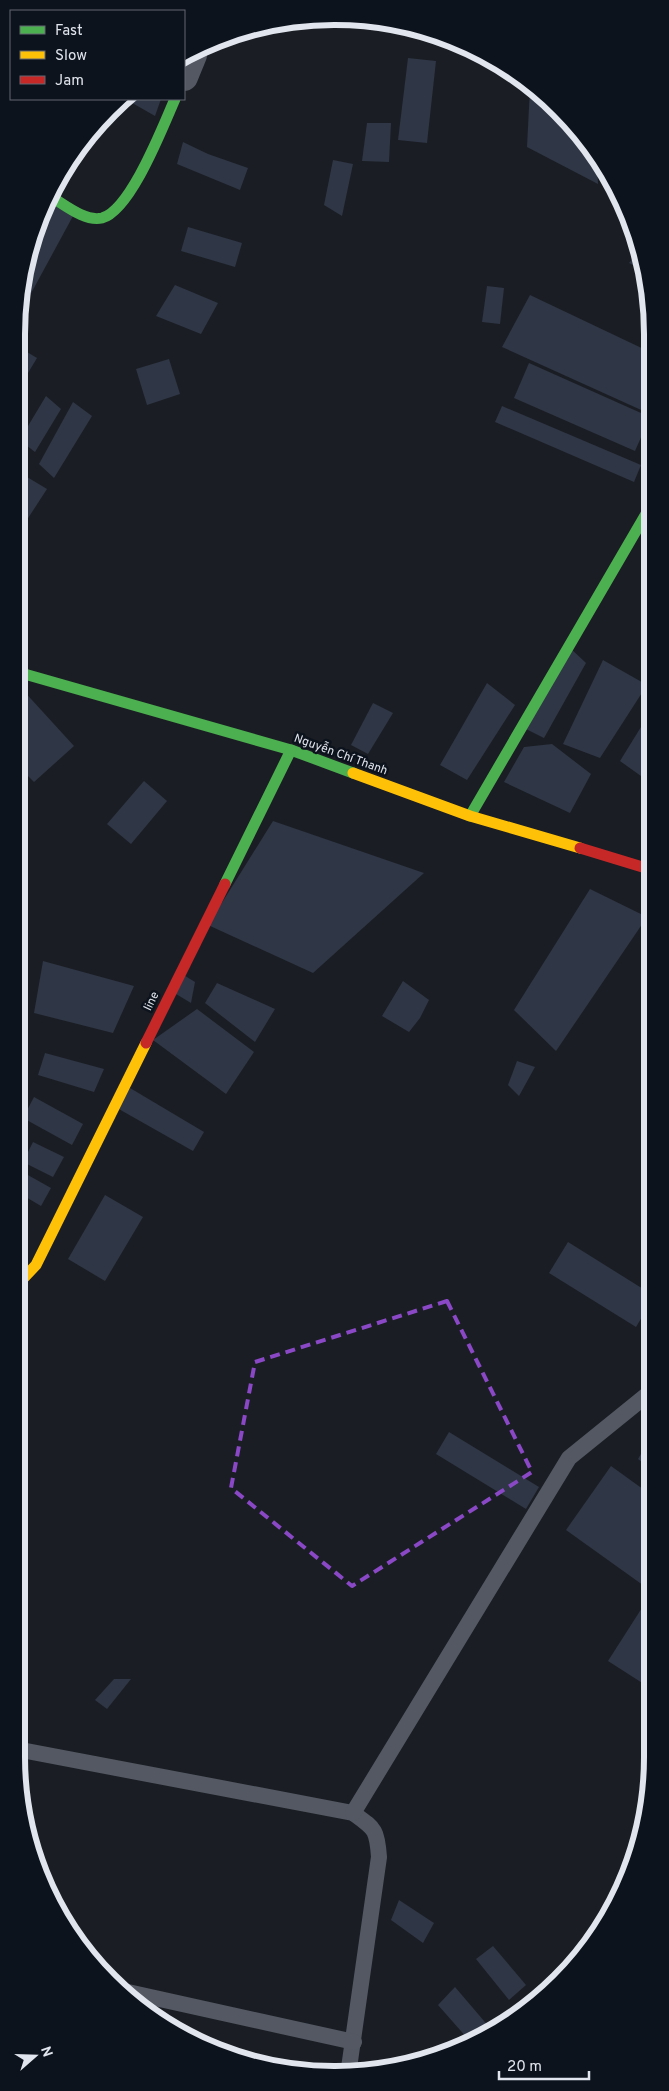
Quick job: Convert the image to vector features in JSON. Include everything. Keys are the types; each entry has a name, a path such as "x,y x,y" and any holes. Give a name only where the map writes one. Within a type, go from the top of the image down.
{"street":[{"path":"185,75 191,61"},
{"path":"56,200 84,215 102,218 114,213 126,199 152,152 175,100"},
{"path":"470,816 644,517"},
{"name":"Nguyễn Chí Thanh","path":"25,674 292,750 470,816 644,868"},
{"name":"line","path":"25,1277 36,1265 292,750"}],"lane":[{"path":"353,1813 569,1458 644,1397"},
{"path":"25,1751 353,1813 373,1827 378,1838 379,1857 350,2065"},
{"path":"136,1994 354,2042"}],"highlighted area":[{"path":"447,1301 532,1472 352,1586 231,1488 255,1362"}],"building":[{"path":"408,58 436,61 427,143 398,140"},
{"path":"530,94 567,130 580,146 597,171 598,184 527,147"},
{"path":"132,100 161,100 155,116 130,102"},
{"path":"367,123 391,123 389,162 362,161"},
{"path":"183,142 208,154 248,168 240,190 177,164"},
{"path":"333,160 353,164 342,216 324,205"},
{"path":"54,204 73,216 27,300 31,274 41,235"},
{"path":"188,227 242,243 235,267 181,251"},
{"path":"634,257 636,267 629,263"},
{"path":"175,285 218,303 201,334 156,316"},
{"path":"487,286 504,288 500,324 482,322"},
{"path":"530,295 644,349 644,411 502,347"},
{"path":"25,351 37,358 25,378"},
{"path":"169,359 180,394 147,405 136,369"},
{"path":"529,363 644,414 644,431 635,451 514,398"},
{"path":"46,396 61,409 35,452 25,444 25,431"},
{"path":"73,402 92,416 54,478 39,464"},
{"path":"502,406 641,465 634,482 495,422"},
{"path":"25,476 47,489 25,523"},
{"path":"569,647 586,663 544,738 522,727"},
{"path":"603,660 644,683 644,690 600,758 563,744"},
{"path":"487,683 515,705 467,780 440,765"},
{"path":"25,692 74,746 34,782 25,773"},
{"path":"373,703 393,713 368,754 351,745"},
{"path":"644,722 644,771 641,776 620,761"},
{"path":"552,744 591,774 570,813 504,782 524,747"},
{"path":"144,781 167,801 131,844 107,824"},
{"path":"273,821 424,873 313,973 208,925"},
{"path":"590,889 644,916 644,921 556,1051 514,1010"},
{"path":"43,961 134,986 113,1033 34,1013"},
{"path":"182,974 195,982 191,1003 171,991"},
{"path":"403,981 429,1000 420,1018 409,1032 382,1016"},
{"path":"217,983 275,1009 255,1042 205,1003"},
{"path":"197,1009 254,1052 226,1094 153,1040"},
{"path":"45,1053 104,1069 94,1092 38,1075"},
{"path":"517,1061 535,1067 519,1096 508,1085"},
{"path":"130,1088 204,1132 193,1151 117,1108"},
{"path":"34,1097 83,1124 72,1145 25,1119 25,1114"},
{"path":"33,1142 64,1157 53,1177 25,1163 25,1158"},
{"path":"25,1173 51,1188 41,1206 25,1197"},
{"path":"105,1195 143,1217 105,1281 68,1259"},
{"path":"568,1242 644,1290 644,1314 636,1327 549,1273"},
{"path":"449,1432 539,1487 526,1509 436,1454"},
{"path":"644,1449 644,1464 638,1459"},
{"path":"611,1466 644,1490 644,1586 566,1530"},
{"path":"644,1605 644,1684 608,1661"},
{"path":"114,1679 131,1679 107,1709 95,1700"},
{"path":"399,1900 434,1923 423,1943 391,1920"},
{"path":"493,1946 526,1985 509,2000 476,1959"},
{"path":"455,1987 488,2026 466,2036 438,2005"}],"traffic: fast":[{"path":"56,200 89,218 102,218 113,212 124,200 145,166 175,100"},
{"path":"470,816 644,517"},
{"path":"25,674 291,750 353,773"},
{"path":"225,884 291,750"}],"traffic: slow":[{"path":"353,773 470,816 580,848"},
{"path":"25,1277 36,1265 146,1043"}],"traffic: jam":[{"path":"580,848 644,867"},
{"path":"146,1043 225,884"}]}
